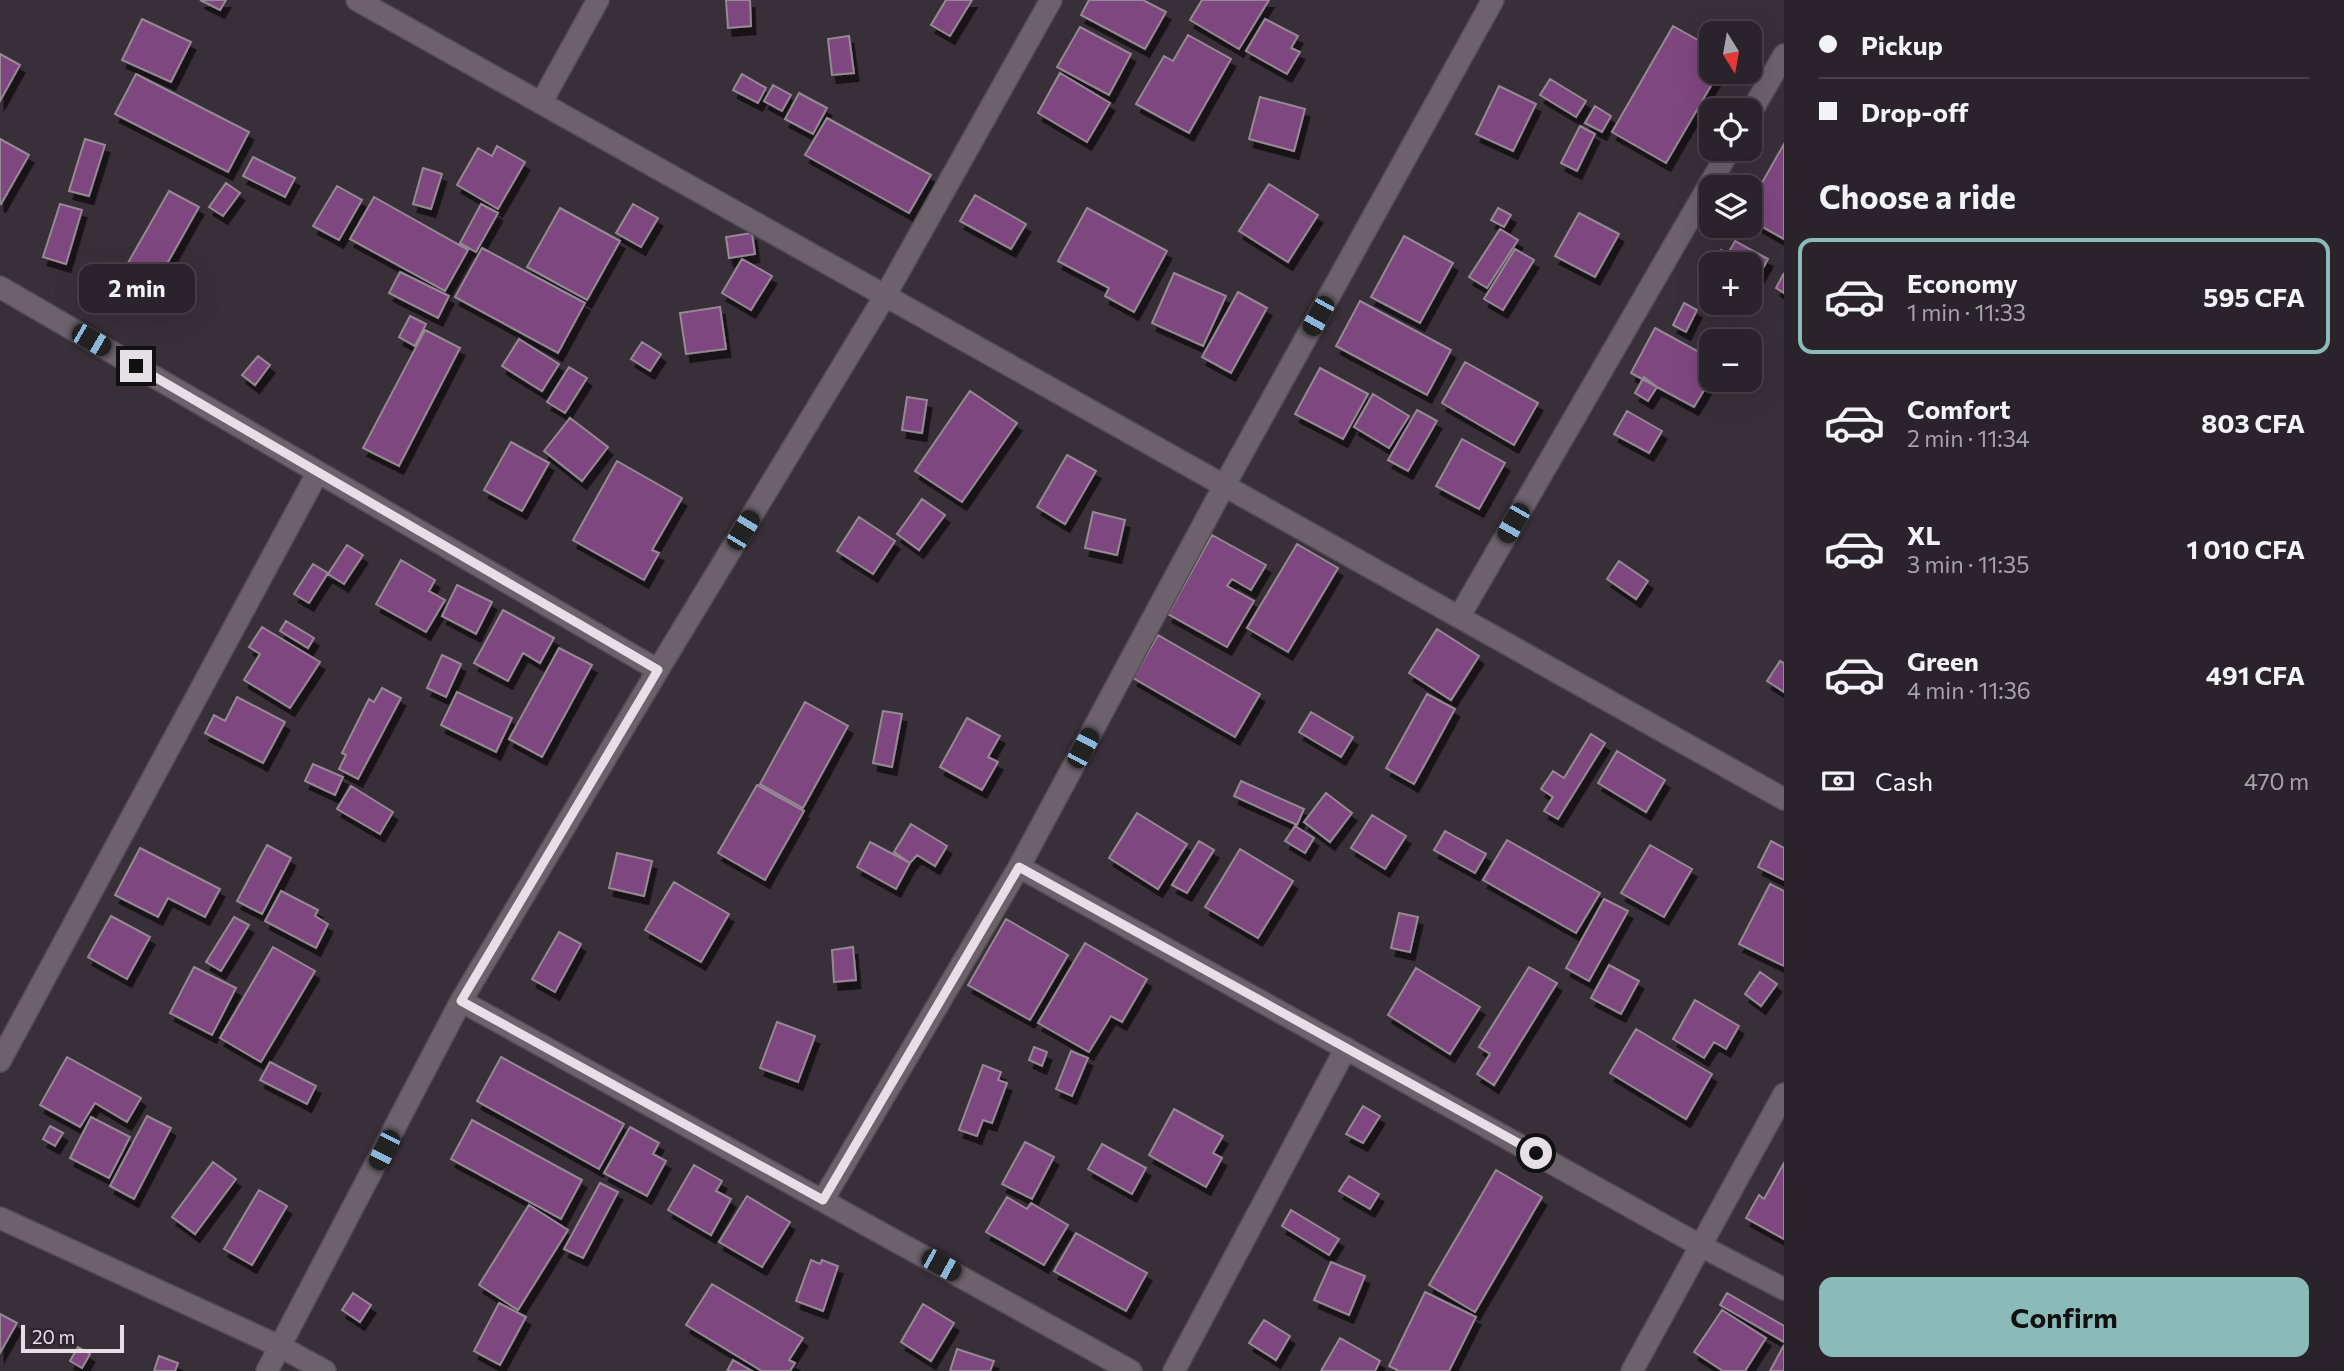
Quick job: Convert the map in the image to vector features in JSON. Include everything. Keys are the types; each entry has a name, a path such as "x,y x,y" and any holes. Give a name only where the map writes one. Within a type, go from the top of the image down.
{"street":[{"path":"357,0 1784,799"},
{"path":"541,103 598,0"},
{"path":"267,1371 461,1001 885,296 1051,0"},
{"path":"823,1200 1019,867 1224,486 1493,0"},
{"path":"1759,98 1784,55"},
{"path":"1459,617 1723,161"},
{"path":"0,287 658,670"},
{"path":"0,1061 318,472"},
{"path":"1019,867 1701,1246 1784,1289"},
{"path":"461,1001 1131,1371"},
{"path":"1174,1371 1346,1048"},
{"path":"1633,1371 1784,1094"},
{"path":"0,1218 281,1347 325,1371"}],"building":[{"path":"200,0 226,0 220,10"},
{"path":"726,0 750,0 751,26 728,28"},
{"path":"946,0 972,0 950,36 931,25"},
{"path":"1089,0 1143,0 1166,12 1145,49 1081,15"},
{"path":"1202,0 1269,0 1239,49 1190,20"},
{"path":"142,19 191,42 171,82 122,60"},
{"path":"1265,19 1298,36 1291,48 1300,52 1287,74 1246,51"},
{"path":"1673,26 1699,41 1699,84 1712,84 1704,98 1699,98 1699,106 1666,163 1612,132"},
{"path":"1080,27 1131,54 1109,95 1057,67"},
{"path":"1188,35 1231,59 1189,133 1136,104 1164,56 1173,61"},
{"path":"849,36 854,73 832,75 828,39"},
{"path":"0,54 20,65 0,101"},
{"path":"1060,73 1110,103 1087,142 1038,113"},
{"path":"136,74 249,132 228,172 115,114"},
{"path":"742,74 766,88 758,103 733,90"},
{"path":"1550,79 1586,101 1576,117 1540,95"},
{"path":"773,85 791,95 782,111 764,101"},
{"path":"1499,86 1536,104 1513,151 1476,134"},
{"path":"799,93 827,108 813,134 785,119"},
{"path":"1260,97 1305,109 1294,151 1249,139"},
{"path":"1595,106 1611,116 1602,132 1585,123"},
{"path":"827,118 931,175 909,213 805,155"},
{"path":"1580,126 1595,134 1577,171 1561,163"},
{"path":"0,139 29,155 1,204 0,203"},
{"path":"85,139 105,145 89,196 69,191"},
{"path":"1784,144 1784,239 1762,227 1762,183"},
{"path":"497,146 525,162 498,209 457,185 478,148 492,156"},
{"path":"253,157 295,178 285,197 243,176"},
{"path":"423,168 442,174 431,209 413,204"},
{"path":"226,183 240,193 223,216 209,207"},
{"path":"1269,184 1318,215 1288,262 1239,231"},
{"path":"337,186 362,200 339,240 313,226"},
{"path":"169,191 199,207 155,285 125,268"},
{"path":"975,195 1026,224 1011,249 960,221"},
{"path":"374,197 468,250 445,291 350,239"},
{"path":"60,204 82,210 66,264 43,257"},
{"path":"481,204 498,213 476,252 460,243"},
{"path":"633,204 658,218 641,247 616,233"},
{"path":"560,208 620,241 587,300 527,267"},
{"path":"1087,208 1167,251 1134,312 1105,296 1109,288 1058,261"},
{"path":"1498,208 1511,215 1504,227 1491,220"},
{"path":"1579,213 1619,234 1595,277 1555,256"},
{"path":"1500,229 1518,240 1487,288 1469,277"},
{"path":"752,233 755,254 729,258 726,237"},
{"path":"1404,236 1453,263 1420,323 1371,297"},
{"path":"1735,241 1755,252 1729,252"},
{"path":"482,248 585,303 558,353 455,297"},
{"path":"1515,249 1534,260 1503,310 1484,299"},
{"path":"1762,256 1768,259 1762,270"},
{"path":"742,259 772,276 751,310 722,293"},
{"path":"400,272 449,296 438,318 389,293"},
{"path":"1174,273 1226,296 1203,346 1152,323"},
{"path":"1784,273 1784,293 1776,288"},
{"path":"1238,292 1267,308 1231,373 1202,357"},
{"path":"1360,301 1451,350 1427,395 1336,346"},
{"path":"1684,303 1697,310 1686,332 1673,325"},
{"path":"720,307 726,349 686,354 680,313"},
{"path":"410,316 426,324 415,346 399,337"},
{"path":"1655,328 1699,352 1699,392 1703,392 1694,407 1631,373"},
{"path":"425,330 460,348 399,466 363,448"},
{"path":"519,339 559,364 542,391 502,366"},
{"path":"642,342 661,354 650,371 631,359"},
{"path":"258,356 270,365 255,385 242,375"},
{"path":"1465,362 1538,403 1514,445 1442,403"},
{"path":"569,367 587,378 565,413 547,402"},
{"path":"1320,368 1368,394 1343,439 1295,414"},
{"path":"1644,377 1657,387 1648,401 1635,393"},
{"path":"970,391 1017,423 962,502 915,471"},
{"path":"1373,394 1409,416 1389,448 1354,427"},
{"path":"907,397 927,400 922,433 902,430"},
{"path":"1417,410 1437,421 1408,471 1388,460"},
{"path":"1627,411 1662,431 1649,453 1614,434"},
{"path":"570,418 608,447 582,481 544,451"},
{"path":"1462,439 1505,463 1479,509 1436,486"},
{"path":"511,442 549,463 522,511 484,490"},
{"path":"1067,455 1096,471 1065,524 1037,507"},
{"path":"617,461 682,498 652,550 659,553 644,580 573,540"},
{"path":"922,499 945,515 919,550 897,534"},
{"path":"1093,512 1125,520 1117,555 1085,548"},
{"path":"859,517 895,541 873,574 837,551"},
{"path":"1212,535 1266,565 1251,590 1232,579 1227,586 1254,601 1227,647 1168,614"},
{"path":"1297,544 1338,568 1288,652 1247,628"},
{"path":"347,545 363,555 344,584 328,574"},
{"path":"401,560 435,580 429,591 445,600 426,632 376,604"},
{"path":"1619,561 1648,581 1636,599 1607,579"},
{"path":"313,564 328,573 309,603 294,594"},
{"path":"457,585 492,602 476,634 442,616"},
{"path":"503,610 554,638 540,663 523,653 508,681 474,663"},
{"path":"286,621 314,638 308,648 280,631"},
{"path":"262,627 320,662 290,708 244,680 260,654 249,647"},
{"path":"1437,629 1479,656 1451,700 1409,673"},
{"path":"1158,635 1260,694 1235,737 1133,678"},
{"path":"559,648 592,665 542,757 509,739"},
{"path":"442,655 461,664 446,697 427,688"},
{"path":"1780,661 1784,663 1784,692 1767,681"},
{"path":"382,688 401,698 358,779 339,769 346,755 342,753 369,699 374,702"},
{"path":"457,692 512,718 496,752 441,725"},
{"path":"1427,694 1455,709 1414,784 1386,768"},
{"path":"237,697 285,722 263,763 205,733 214,715 225,721"},
{"path":"805,702 848,726 803,808 760,784"},
{"path":"883,711 902,714 892,767 873,763"},
{"path":"1311,712 1353,737 1341,757 1299,732"},
{"path":"967,718 1000,736 988,757 998,762 982,790 940,767"},
{"path":"1591,734 1605,743 1558,819 1544,811 1553,797 1541,789 1553,771 1564,778"},
{"path":"1617,751 1665,780 1646,812 1598,783"},
{"path":"313,764 343,777 335,795 305,781"},
{"path":"1241,781 1304,809 1297,825 1234,796"},
{"path":"757,785 804,811 765,880 718,853"},
{"path":"351,786 393,812 380,834 337,809"},
{"path":"1326,793 1352,813 1330,842 1304,822"},
{"path":"1137,813 1187,844 1158,889 1109,858"},
{"path":"1372,815 1406,836 1385,869 1351,848"},
{"path":"911,824 947,846 935,866 917,855 910,863 894,852"},
{"path":"1295,826 1314,838 1305,853 1285,841"},
{"path":"1445,831 1486,854 1475,873 1434,850"},
{"path":"1507,840 1600,893 1576,933 1483,880"},
{"path":"1199,841 1214,850 1187,893 1172,885"},
{"path":"1771,841 1784,848 1784,880 1758,867"},
{"path":"870,842 910,863 896,889 857,867"},
{"path":"267,845 291,858 262,914 237,901"},
{"path":"1650,845 1692,869 1664,917 1621,893"},
{"path":"140,848 220,889 205,917 168,898 158,917 115,895"},
{"path":"1240,849 1293,881 1258,938 1205,907"},
{"path":"617,853 652,861 644,896 609,888"},
{"path":"674,882 729,914 701,962 645,930"},
{"path":"1770,884 1784,891 1784,966 1739,944"},
{"path":"281,891 318,910 315,916 328,924 316,948 265,921"},
{"path":"1604,899 1628,911 1589,981 1566,968"},
{"path":"1399,913 1418,917 1410,952 1391,948"},
{"path":"111,916 150,937 127,979 88,957"},
{"path":"234,917 249,925 221,971 206,962"},
{"path":"1006,919 1068,955 1030,1020 968,985"},
{"path":"559,932 581,944 555,992 532,979"},
{"path":"1085,943 1147,979 1122,1022 1111,1016 1089,1052 1038,1023"},
{"path":"273,947 315,971 261,1062 220,1038"},
{"path":"853,947 856,980 834,982 832,950"},
{"path":"1609,965 1639,981 1621,1014 1591,998"},
{"path":"194,967 236,988 212,1035 170,1013"},
{"path":"1529,967 1557,983 1494,1085 1477,1074 1490,1054 1479,1047"},
{"path":"1416,968 1480,1007 1450,1054 1388,1015"},
{"path":"1760,972 1777,984 1761,1006 1745,994"},
{"path":"1695,1000 1739,1026 1726,1049 1714,1042 1704,1058 1673,1039"},
{"path":"777,1022 815,1036 798,1082 760,1068"},
{"path":"1636,1029 1712,1074 1686,1119 1610,1073"},
{"path":"1034,1047 1047,1052 1042,1066 1029,1060"},
{"path":"1071,1051 1088,1058 1072,1096 1056,1089"},
{"path":"67,1057 141,1098 127,1122 95,1103 80,1127 40,1105"},
{"path":"501,1057 624,1124 599,1169 477,1101"},
{"path":"270,1062 316,1086 307,1104 260,1080"},
{"path":"983,1065 1001,1072 998,1080 1007,1083 992,1123 983,1120 977,1136 959,1130"},
{"path":"1363,1106 1380,1116 1363,1143 1346,1134"},
{"path":"1174,1109 1223,1136 1213,1153 1222,1158 1206,1187 1149,1155"},
{"path":"147,1116 171,1128 134,1199 110,1186"},
{"path":"91,1117 130,1137 109,1178 70,1158"},
{"path":"472,1120 582,1180 561,1219 451,1159"},
{"path":"50,1126 63,1133 55,1146 43,1139"},
{"path":"630,1127 659,1143 653,1154 666,1161 647,1196 604,1173"},
{"path":"1025,1142 1054,1157 1032,1199 1002,1184"},
{"path":"1102,1144 1146,1168 1132,1194 1088,1169"},
{"path":"213,1162 236,1179 195,1234 172,1217"},
{"path":"1784,1163 1784,1239 1746,1218 1759,1195 1764,1199"},
{"path":"694,1165 722,1181 716,1191 731,1199 711,1235 668,1210"},
{"path":"1496,1170 1542,1197 1475,1312 1429,1285"},
{"path":"1349,1176 1379,1194 1370,1209 1339,1191"},
{"path":"600,1183 618,1192 583,1258 564,1249"},
{"path":"259,1190 287,1206 252,1265 224,1249"},
{"path":"747,1196 790,1222 762,1267 719,1242"},
{"path":"1007,1197 1027,1209 1031,1203 1068,1225 1044,1265 986,1232"},
{"path":"529,1205 568,1230 518,1310 479,1285"},
{"path":"1291,1210 1339,1239 1329,1255 1282,1226"},
{"path":"1076,1233 1147,1273 1126,1311 1054,1271"},
{"path":"811,1260 820,1264 822,1260 838,1266 823,1311 796,1301"},
{"path":"1331,1262 1365,1276 1349,1315 1314,1300"},
{"path":"712,1284 803,1338 789,1360 795,1363 790,1371 762,1371 686,1325"},
{"path":"1425,1292 1476,1317 1449,1371 1399,1371 1389,1366"},
{"path":"353,1293 371,1305 360,1322 342,1310"},
{"path":"1727,1293 1784,1326 1784,1342 1720,1305"},
{"path":"499,1303 526,1317 500,1365 474,1351"},
{"path":"923,1304 954,1323 931,1361 901,1342"},
{"path":"1722,1310 1766,1338 1745,1371 1723,1371 1694,1352"},
{"path":"0,1314 17,1323 0,1353"},
{"path":"1264,1320 1290,1336 1276,1360 1249,1343"},
{"path":"1340,1338 1380,1361 1375,1371 1321,1371"},
{"path":"1784,1345 1784,1371 1770,1371"},
{"path":"78,1347 90,1354 82,1368 70,1361"},
{"path":"957,1349 994,1361 990,1371 950,1371"},
{"path":"159,1356 178,1363 175,1371 154,1371"},
{"path":"733,1360 752,1371 727,1371"}],"route":[{"path":"136,366 658,670 461,1001 823,1200 1019,867 1536,1153"}]}
